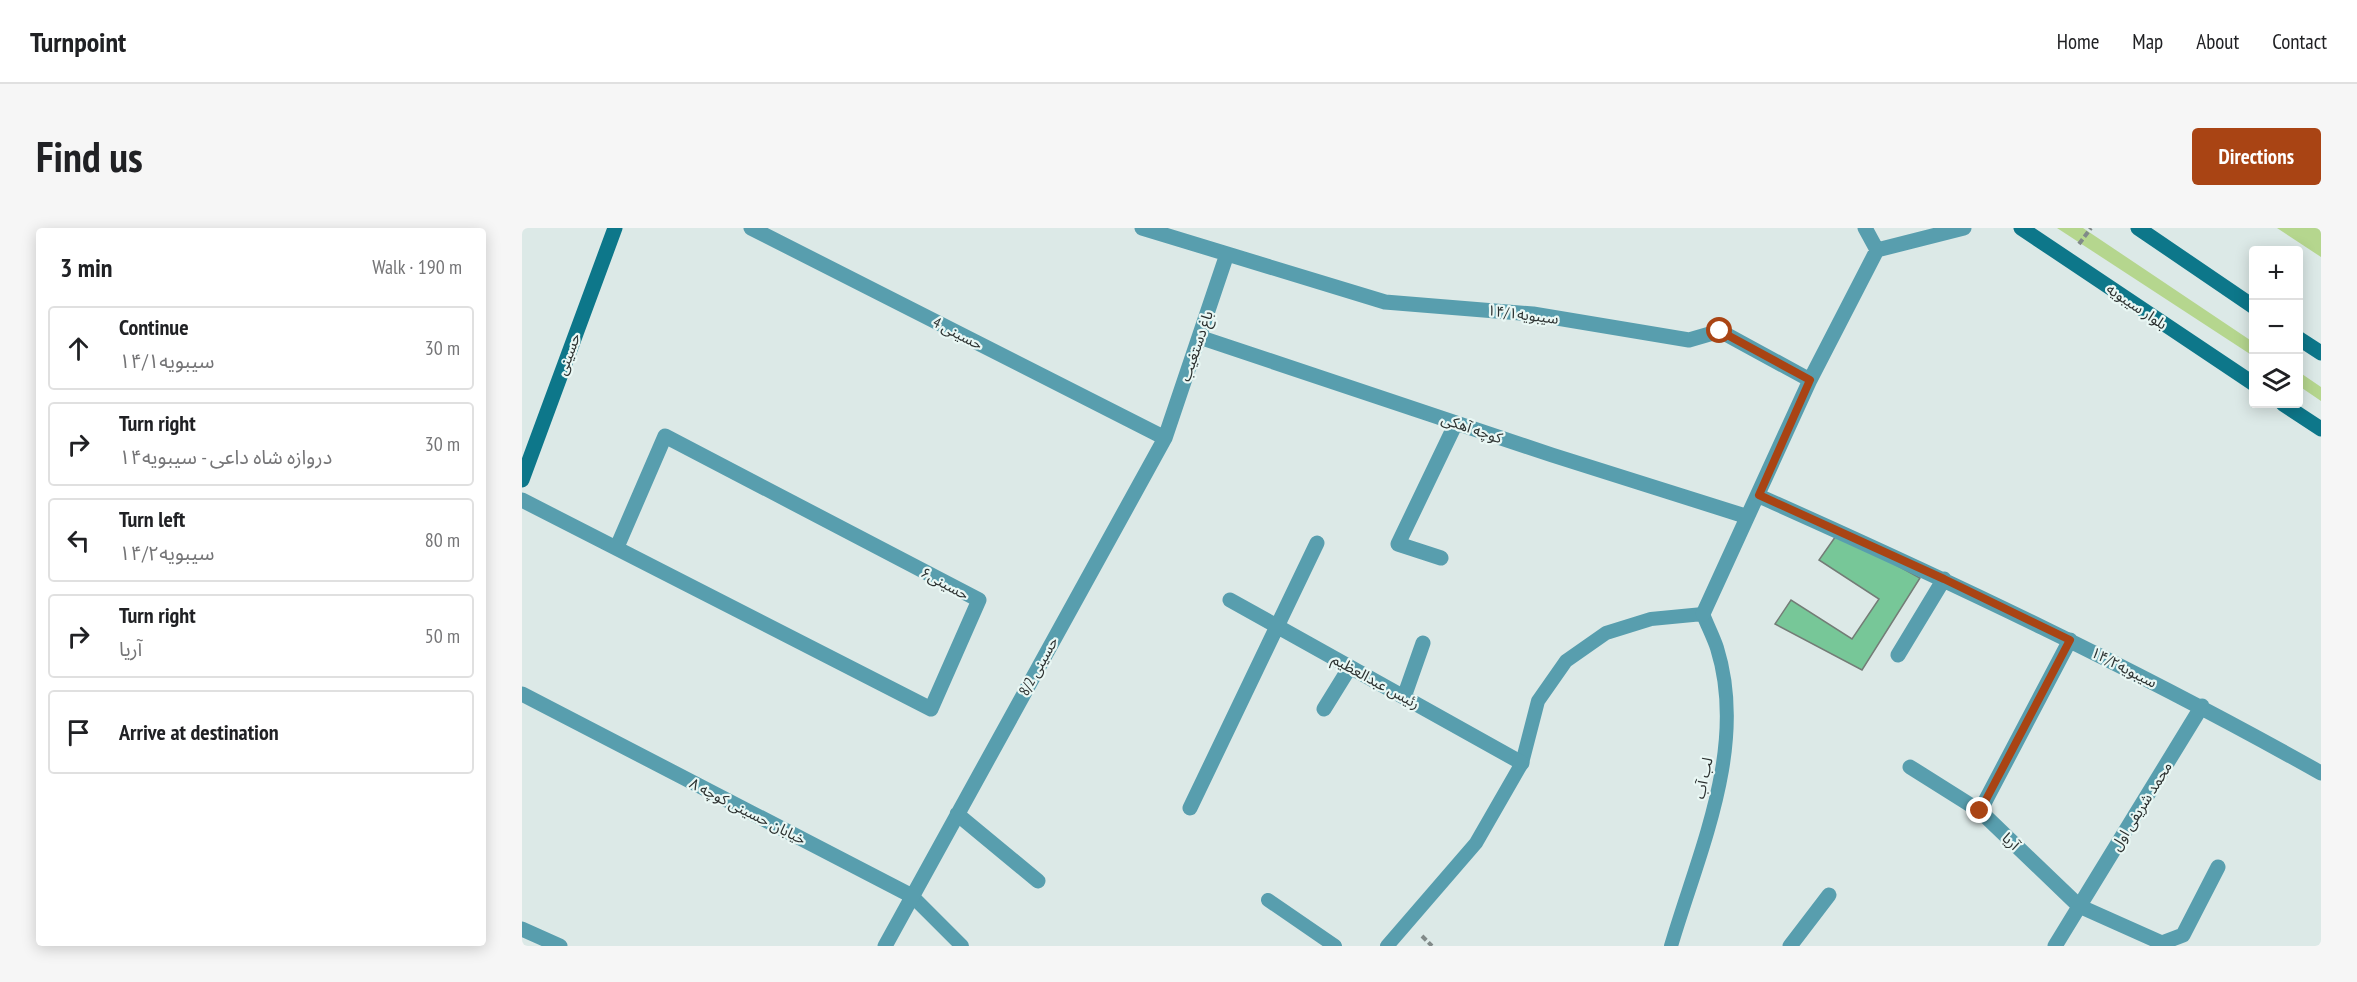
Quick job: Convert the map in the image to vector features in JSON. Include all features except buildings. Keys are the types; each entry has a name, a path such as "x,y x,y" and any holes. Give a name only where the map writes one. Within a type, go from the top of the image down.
{"main road":[{"name":"حسینی","path":"522,480 615,228"},
{"name":"بلوار سیبویه","path":"2021,228 2249,381"},
{"path":"2138,228 2249,304"},
{"path":"2303,341 2321,353"},
{"path":"2289,408 2321,429"}],"street":[{"name":"حسینی 4","path":"751,228 1165,438"},
{"name":"سیبویه۱۴/۱","path":"1143,228 1384,302 1533,314 1689,340 1720,331 1810,380"},
{"path":"1865,228 1877,250"},
{"path":"1703,614 1745,516 1759,495 1810,380 1877,250 1964,228"},
{"name":"باغ دستغیب","path":"1165,438 1227,254"},
{"name":"کوچه آهکی","path":"1199,337 1745,516"},
{"path":"1441,558 1398,544 1456,423"},
{"name":"حسینی۶","path":"522,500 932,709 979,600 665,436 617,547"},
{"name":"8/2 حسینی","path":"885,946 1165,438"},
{"name":"سیبویه۱۴/۲","path":"1759,495 1944,579 2070,640 2202,706 2321,773"},
{"path":"1190,808 1317,543"},
{"path":"1898,655 1944,579"},
{"name":"رئیس عبدالعظیم","path":"1230,600 1522,763"},
{"path":"1980,811 2070,640"},
{"path":"1404,697 1423,643"},
{"path":"1324,709 1350,667"},
{"name":"خیابان حسینی کوچه ۸","path":"522,694 912,896"},
{"name":"محمد شریفی اول","path":"2055,946 2202,706"},
{"name":"آریا","path":"1910,767 1980,811 2079,906 2162,943 2174,941 2183,935 2218,867"},
{"path":"957,814 1038,881"},
{"path":"1790,946 1829,895"},
{"path":"522,930 560,946"}],"lane":[{"path":"1387,946 1476,843 1522,763 1538,700 1566,661 1606,633 1651,619 1703,614"},
{"name":"لب آب","path":"1671,946 1713,809 1726,750 1726,705 1717,648 1703,614"},
{"name":"خیابان حسینی کوچه ۸","path":"912,896 962,946"},
{"path":"1268,900 1335,946"}],"green space":[{"path":"2057,228 2083,228 2249,339 2249,353"},
{"path":"2277,228 2321,228 2321,257"},
{"path":"2303,375 2321,387 2321,401 2303,389"}],"route":[{"path":"1720,331 1810,380 1759,495 1944,579 2070,640 1980,811"}]}
